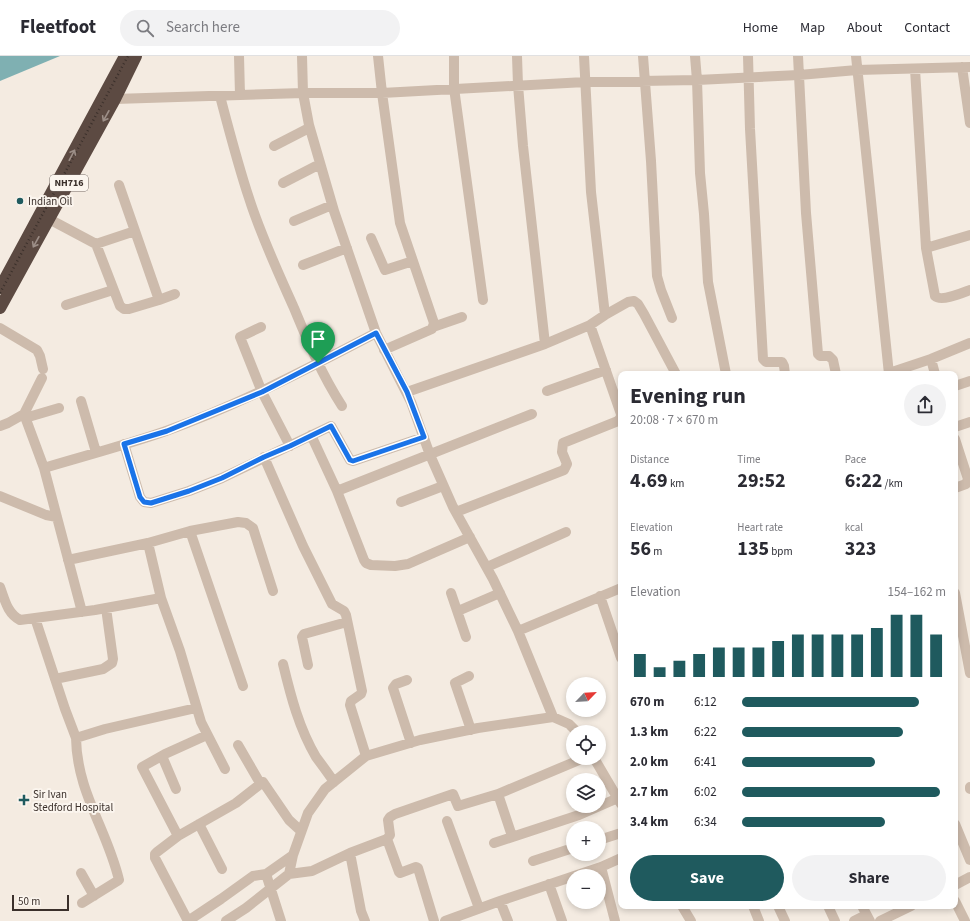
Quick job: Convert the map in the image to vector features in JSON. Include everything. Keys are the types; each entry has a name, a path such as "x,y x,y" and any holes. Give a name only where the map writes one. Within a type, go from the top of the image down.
{"highway":[{"name":"NH716","path":"0,308 49,219 110,96 125,56"},
{"name":"NH716","path":"0,288 110,96 136,56"}],"street":[{"path":"239,56 240,95"},
{"path":"302,56 303,93 310,128 332,205 376,333 407,392 443,486 487,567 518,631 553,717"},
{"path":"378,56 400,223 433,318 433,327"},
{"path":"454,56 454,88 483,300"},
{"path":"517,56 518,85 545,344"},
{"path":"584,56 591,192 605,315"},
{"path":"643,56 646,80 657,276 672,318"},
{"path":"695,56 700,173 708,282 725,371"},
{"path":"748,56 763,359 766,362 782,362 785,371"},
{"path":"798,56 806,213 818,354 820,356 829,356 833,360 835,371"},
{"path":"856,56 889,371"},
{"path":"110,96 220,96 303,93 382,93 585,82 749,78 857,70 966,67 970,123"},
{"path":"916,69 926,248 935,296 942,299 970,290"},
{"path":"220,96 249,198 262,235 318,363 342,406"},
{"path":"274,146 310,128"},
{"path":"283,183 320,164"},
{"path":"119,185 159,300"},
{"path":"294,221 332,205"},
{"path":"49,219 96,244 113,290 120,306 124,309 129,309 175,294"},
{"path":"96,244 135,231"},
{"path":"926,248 970,235"},
{"path":"371,238 385,270 413,261"},
{"path":"303,265 346,248"},
{"path":"66,305 113,290"},
{"path":"407,392 545,344 590,325 628,302 634,301 638,304 674,371"},
{"path":"384,350 429,331 433,327 462,317"},
{"path":"590,325 618,405"},
{"path":"261,327 240,337 262,392 290,446"},
{"path":"0,328 37,350 40,356 43,373 25,416 44,468 82,612"},
{"path":"44,468 167,431 262,392 376,333"},
{"path":"897,371 970,343"},
{"path":"931,358 934,371"},
{"path":"547,391 606,370"},
{"path":"958,385 970,381"},
{"path":"81,401 96,452"},
{"path":"0,426 25,416 59,408"},
{"path":"337,491 532,414"},
{"path":"456,512 564,470 567,464 562,452 563,443 618,421"},
{"path":"958,426 970,422"},
{"path":"124,444 140,497 144,502 151,503 189,491 222,478 331,426 350,460 353,461 424,437"},
{"path":"311,435 337,491 366,563 371,565 395,566 408,564 470,537"},
{"path":"958,448 968,479 968,483 958,487"},
{"path":"264,457 332,604 344,611 348,622 362,692 351,701 350,705 366,756"},
{"path":"402,502 443,486"},
{"path":"0,496 57,518"},
{"path":"68,560 148,543 190,531 238,522 246,523 253,528 272,591"},
{"path":"190,531 243,686"},
{"path":"487,567 566,532"},
{"path":"148,543 161,598 180,651 196,708 207,736 225,769"},
{"path":"0,587 9,610 14,617 20,620 82,612 161,598"},
{"path":"518,631 618,589"},
{"path":"452,593 466,637"},
{"path":"458,611 500,593"},
{"path":"600,596 618,649"},
{"path":"55,679 103,669 112,663 113,659 106,608"},
{"path":"958,609 970,673"},
{"path":"36,618 55,679 76,738 78,766 82,781 119,878 118,882 82,903"},
{"path":"308,665 302,637 304,634 348,622"},
{"path":"283,664 291,695 303,729 317,758 334,782"},
{"path":"469,676 455,683 471,730"},
{"path":"407,680 396,684 393,688 411,743"},
{"path":"76,738 105,729 196,708"},
{"path":"289,874 293,855 308,813 325,789 366,756 411,743 471,730 553,717 570,725"},
{"path":"178,836 142,767 162,756 207,736"},
{"path":"238,746 260,783 264,783 289,820 301,831"},
{"path":"162,756 176,789"},
{"path":"226,921 246,908 289,874 312,871 350,853 387,839 390,835 388,820 395,814 453,794 458,806 498,794 567,765"},
{"path":"598,765 618,798"},
{"path":"260,783 236,803 178,836 156,852 155,858 188,921 222,899 253,876 266,874 293,855"},
{"path":"498,794 512,836"},
{"path":"494,843 618,802"},
{"path":"447,821 479,908"},
{"path":"199,824 222,869"},
{"path":"958,831 970,860"},
{"path":"606,838 618,834"},
{"path":"387,839 400,873 416,867 418,868 434,921"},
{"path":"534,861 566,850"},
{"path":"350,853 361,911 365,921"},
{"path":"445,921 601,867 618,859"},
{"path":"601,867 615,921"},
{"path":"81,874 94,896"},
{"path":"266,874 281,921"},
{"path":"958,883 970,877"},
{"path":"549,884 562,921"},
{"path":"500,901 508,921"},
{"path":"958,907 965,921"},
{"path":"684,909 692,921"},
{"path":"754,909 759,921"},
{"path":"779,909 785,921"},
{"path":"829,909 835,921"},
{"path":"880,921 898,917 907,909"},
{"path":"854,921 866,914"}],"water":[{"path":"0,56 60,56 0,81"}],"railway":[{"path":"0,293 128,56"}],"place":[{"name":"Indian Oil","path":"20,201"},
{"name":"Sir Ivan Stedford Hospital","path":"24,800"}],"route":[{"path":"376,333 407,392 424,437 353,461 350,460 331,426 240,468 222,478 189,491 151,503 144,502 140,497 124,444 167,431 262,392 318,363 376,333"}]}
